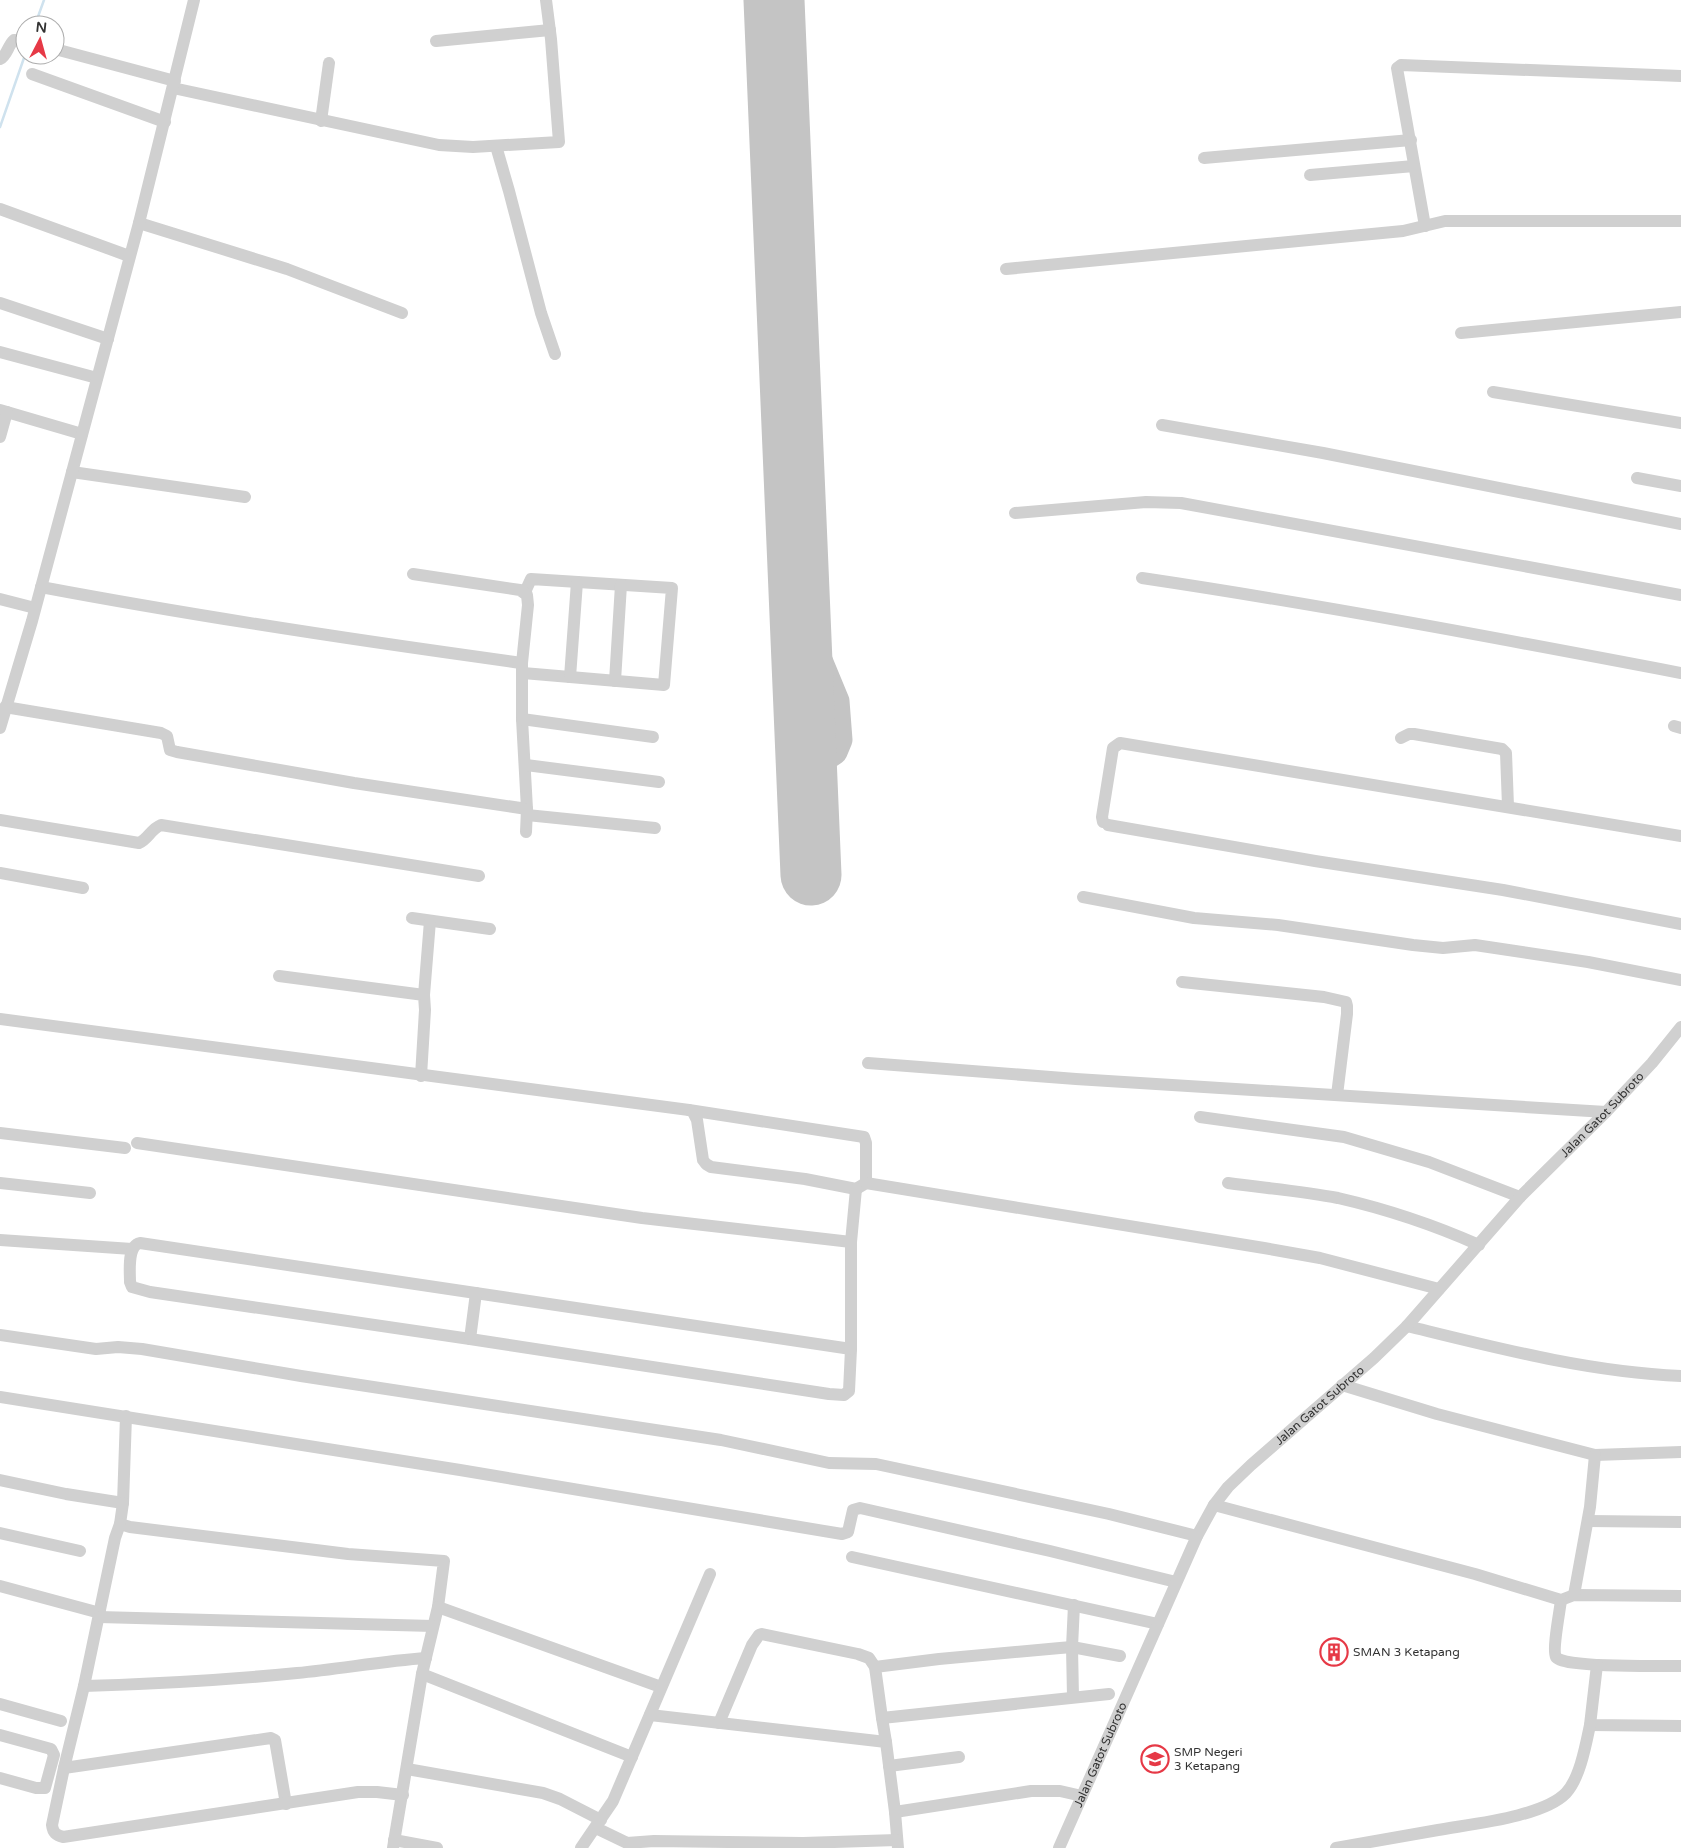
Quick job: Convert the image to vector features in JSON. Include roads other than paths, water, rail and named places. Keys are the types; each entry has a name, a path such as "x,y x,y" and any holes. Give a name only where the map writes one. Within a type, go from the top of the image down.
{"street":[{"path":"0,724 41,587 98,378 165,122 194,0"},
{"path":"65,52 174,84 248,103 321,121 439,145 473,148 559,142 546,0"},
{"path":"436,41 550,30"},
{"path":"0,59 5,56 10,44 15,40"},
{"path":"321,121 329,63"},
{"path":"1425,226 1411,140 1396,68 1401,65 1681,76"},
{"path":"32,74 165,122"},
{"path":"1204,158 1411,140"},
{"path":"496,146 541,313 555,354"},
{"path":"1310,176 1414,166"},
{"path":"0,209 129,256"},
{"path":"1006,270 1403,231 1439,222 1681,221"},
{"path":"139,223 287,269 402,313"},
{"path":"0,303 108,339"},
{"path":"1461,333 1681,312"},
{"path":"0,352 98,378"},
{"path":"1493,392 1681,423"},
{"path":"0,437 3,411 82,434"},
{"path":"1162,425 1323,453 1681,524"},
{"path":"72,472 245,497"},
{"path":"1637,478 1681,486"},
{"path":"1015,514 1146,502 1181,503 1681,595"},
{"path":"413,574 525,592"},
{"path":"1142,578 1402,622 1681,674"},
{"path":"41,587 182,612 432,651 523,668 570,677 664,685 672,588 531,579 525,592 528,605 523,668 522,719 526,766 526,832"},
{"path":"570,677 577,582"},
{"path":"616,681 621,585"},
{"path":"0,599 35,608"},
{"path":"5,707 161,733 167,736 170,750 177,752 527,812 655,828"},
{"path":"522,719 653,737"},
{"path":"1401,738 1414,734 1502,749 1506,753 1508,806"},
{"path":"1681,836 1120,743 1113,748 1102,817 1106,824 1315,861 1503,890 1681,924"},
{"path":"526,766 658,782"},
{"path":"0,820 139,843 145,840 154,828 161,825 479,876"},
{"path":"0,873 83,888"},
{"path":"1083,897 1194,918 1278,925 1413,945 1443,948 1475,945 1588,962 1681,980"},
{"path":"412,918 490,929"},
{"path":"421,1076 425,1010 424,995 430,921"},
{"path":"279,976 424,995"},
{"path":"1182,982 1324,997 1346,1002 1347,1014 1337,1095"},
{"path":"0,1019 689,1110 864,1137 866,1143 861,1186 851,1242 852,1349 849,1390 847,1394 838,1395 139,1289 132,1286 130,1282 132,1248 136,1244 149,1243 852,1349"},
{"name":"Jalan Gatot Subroto","path":"1059,1848 1082,1796 1117,1694 1141,1663 1197,1536 1214,1505 1228,1487 1251,1465 1342,1386 1407,1326 1520,1197 1606,1112 1652,1063 1681,1027"},
{"path":"868,1063 1076,1079 1606,1112"},
{"path":"689,1110 694,1112 697,1120 703,1160 711,1167 861,1186 1292,1253 1349,1265 1439,1289"},
{"path":"1200,1117 1344,1137 1429,1162 1520,1197"},
{"path":"0,1133 131,1146 642,1218 851,1242"},
{"path":"0,1183 90,1193"},
{"path":"1228,1183 1311,1194 1364,1205 1415,1220 1455,1234 1479,1245"},
{"path":"0,1240 132,1248"},
{"path":"470,1338 476,1293"},
{"path":"1407,1326 1553,1360 1620,1372 1681,1376"},
{"path":"0,1335 96,1349 123,1347 142,1349 321,1379 721,1440 828,1463 876,1464 1109,1514 1197,1536"},
{"path":"1342,1386 1437,1414 1595,1455 1681,1452"},
{"path":"0,1397 842,1534 848,1532 853,1510 860,1508 1176,1582"},
{"path":"126,1416 123,1503 120,1524 115,1538 84,1686 64,1768 52,1825 53,1831 57,1836 63,1837 358,1792 403,1794"},
{"path":"1574,1595 1588,1521 1595,1455"},
{"path":"0,1480 66,1494 123,1503"},
{"path":"1214,1505 1484,1576 1561,1600 1574,1595 1681,1596"},
{"path":"1588,1521 1681,1522"},
{"path":"120,1524 348,1554 444,1561 438,1607 422,1674 394,1844 437,1848"},
{"path":"0,1533 80,1551"},
{"path":"852,1557 1158,1624"},
{"path":"580,1848 613,1801 710,1574"},
{"path":"0,1586 99,1615 433,1626"},
{"path":"1561,1600 1555,1656 1563,1662 1597,1665 1681,1666"},
{"path":"1074,1605 1072,1647 1074,1697"},
{"path":"438,1607 661,1687"},
{"path":"407,1769 543,1793 560,1799 627,1843 660,1841 898,1844 896,1812 875,1667 872,1661 865,1656 762,1634 759,1635 752,1645 719,1723"},
{"path":"875,1667 1072,1647 1123,1657 1141,1663"},
{"path":"84,1686 299,1673 426,1658"},
{"path":"1336,1848 1505,1817 1543,1807 1554,1802 1571,1785 1584,1751 1590,1725 1597,1665"},
{"path":"422,1674 632,1757"},
{"path":"882,1718 1117,1694"},
{"path":"0,1704 61,1722"},
{"path":"650,1715 886,1742"},
{"path":"1590,1725 1681,1726"},
{"path":"0,1736 48,1748 53,1751 54,1755 45,1788 36,1788 0,1778"},
{"path":"64,1768 271,1738 275,1740 278,1752 286,1804"},
{"path":"889,1766 959,1756"},
{"path":"896,1812 1031,1791 1060,1791 1082,1796"}],"waterway":[{"path":"39,15 44,0"},
{"path":"0,127 22,65"}],"place":[{"name":"SMAN 3 Ketapang","path":"1334,1652"},
{"name":"SMP Negeri 3 Ketapang","path":"1155,1759"}]}
